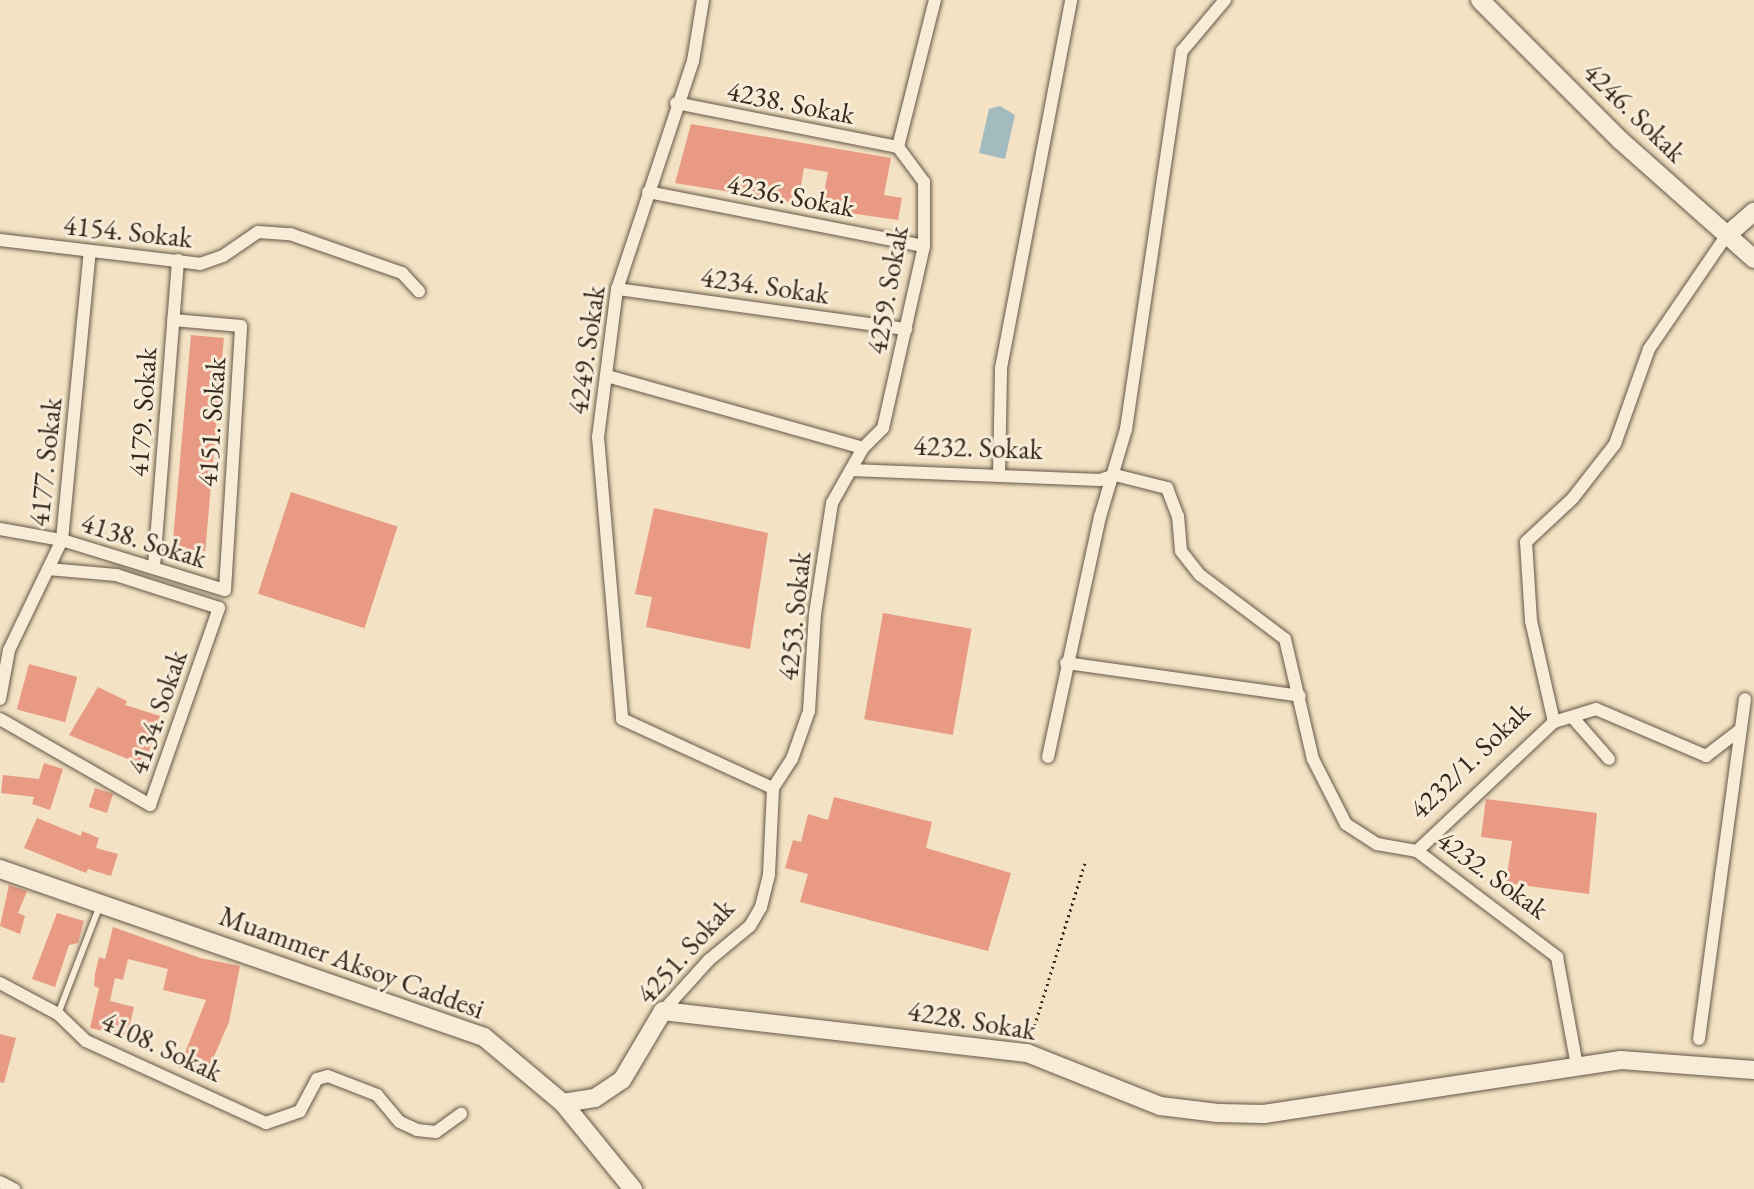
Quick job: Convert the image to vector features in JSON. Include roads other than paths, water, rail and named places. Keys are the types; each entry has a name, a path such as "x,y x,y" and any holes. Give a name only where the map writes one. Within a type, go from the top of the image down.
{"street":[{"name":"4249. Sokak","path":"703,0 693,61 676,103 617,289 598,437 622,719 773,788"},
{"path":"898,147 935,0"},
{"path":"999,476 1001,368 1071,0"},
{"path":"1048,757 1100,517 1115,475 1182,51 1225,0"},
{"name":"4246. Sokak","path":"1480,0 1620,140 1754,259"},
{"name":"4238. Sokak","path":"676,103 898,147"},
{"name":"4259. Sokak","path":"863,448 883,428 924,246 924,182 898,147"},
{"name":"4236. Sokak","path":"648,192 924,246"},
{"name":"4232/1. Sokak","path":"1417,851 1554,722 1531,621 1526,542 1573,498 1615,444 1649,349 1726,236 1754,212"},
{"name":"4154. Sokak","path":"0,240 200,264 223,256 258,232 290,234 402,273 419,291"},
{"name":"4177. Sokak","path":"0,699 3,664 62,540 90,251"},
{"name":"4179. Sokak","path":"154,566 178,260"},
{"name":"4234. Sokak","path":"617,289 906,329"},
{"name":"4151. Sokak","path":"173,320 241,326 225,590"},
{"path":"607,376 863,448"},
{"name":"4253. Sokak","path":"773,788 792,759 809,711 815,614 832,503 863,448"},
{"name":"4232. Sokak","path":"851,470 1100,480 1115,475 1167,488 1178,516 1181,551 1200,575 1285,639 1313,759 1346,824 1377,844 1417,851 1557,957 1577,1066"},
{"name":"4138. Sokak","path":"0,529 62,540 225,590"},
{"name":"4134. Sokak","path":"0,719 150,805 219,608 116,575 48,569"},
{"path":"1066,663 1300,696"},
{"path":"1699,1039 1745,699"},
{"path":"1554,722 1574,719 1596,709 1706,756 1741,729"},
{"path":"1574,719 1609,759"},
{"name":"4251. Sokak","path":"563,1103 595,1098 622,1080 663,1011 709,960 750,926 761,907 769,874 773,788"},
{"name":"Muammer Aksoy Caddesi","path":"0,869 484,1037 563,1103 633,1189"},
{"name":"4108. Sokak","path":"0,983 58,1014 86,1041 266,1123 300,1111 317,1079 328,1076 338,1076 377,1095 400,1122 417,1130 436,1132 461,1114"},
{"name":"4228. Sokak","path":"663,1011 1027,1053 1160,1106 1264,1114 1577,1066"},
{"path":"1577,1066 1621,1060 1754,1070"},
{"path":"0,1182 14,1189"}],"lane":[{"path":"58,1014 101,903"}],"water":[{"path":"1000,106 1015,115 1005,159 979,153 989,109"}]}
